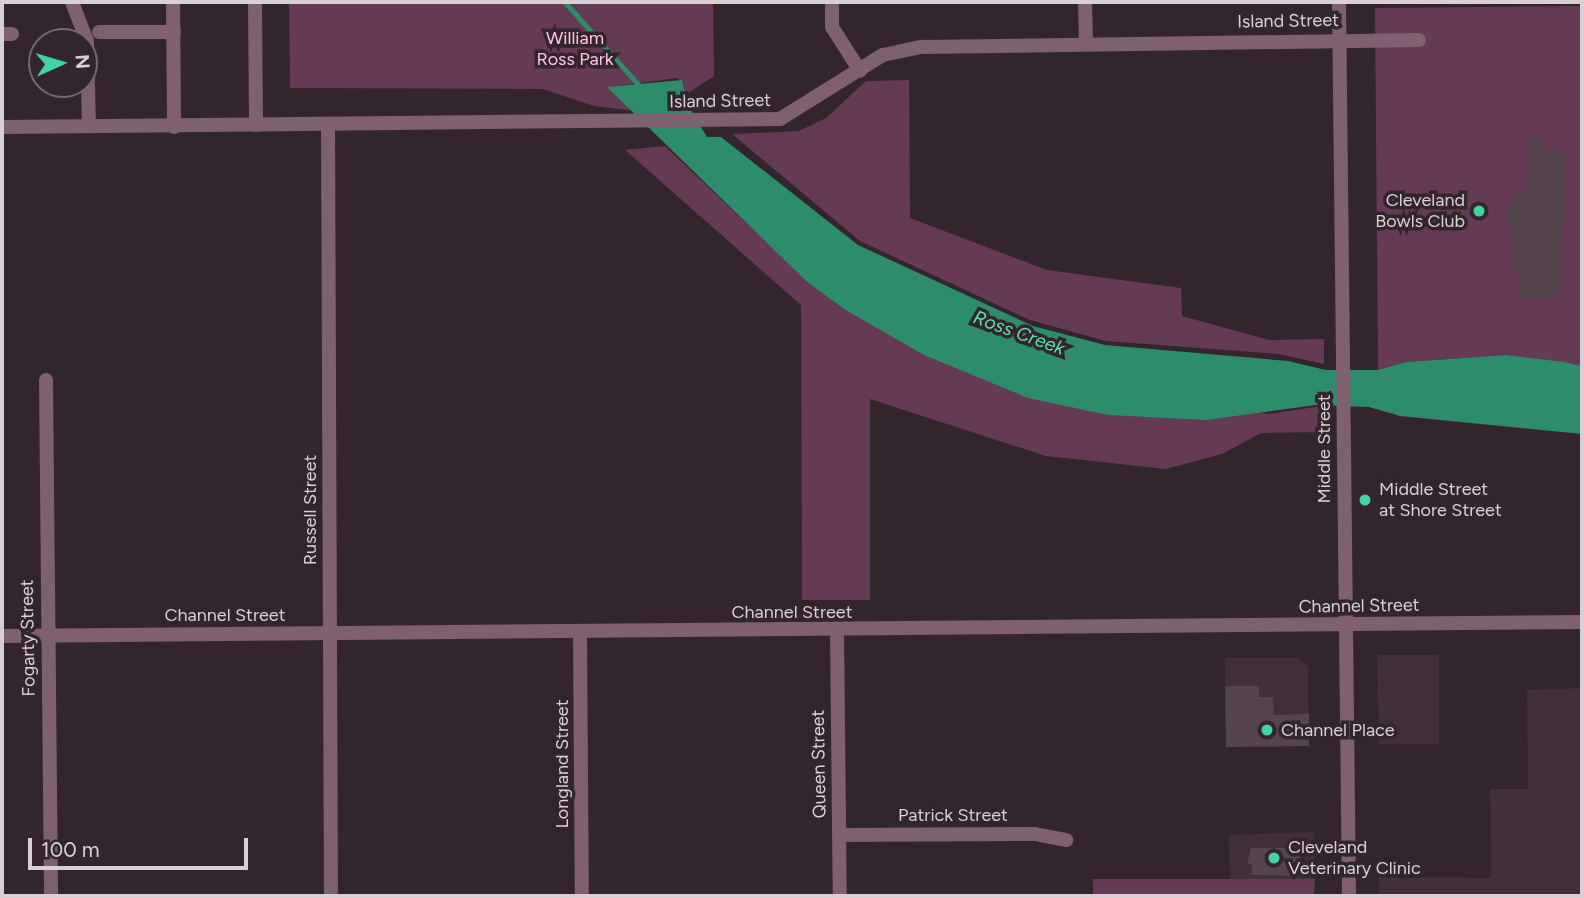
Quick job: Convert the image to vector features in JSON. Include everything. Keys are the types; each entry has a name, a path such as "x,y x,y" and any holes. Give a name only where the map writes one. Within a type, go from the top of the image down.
{"street":[{"path":"72,2 87,41 89,125"},
{"path":"173,2 174,127"},
{"path":"255,2 256,125"},
{"path":"832,2 832,27 860,71"},
{"path":"1086,2 1086,43"},
{"name":"Middle Street","path":"1339,2 1349,896"},
{"path":"99,32 174,32"},
{"name":"Island Street","path":"2,127 780,119 883,55 922,47 1419,40"},
{"name":"Russell Street","path":"328,124 331,896"},
{"name":"Fogarty Street","path":"46,380 51,896"},
{"name":"Channel Street","path":"2,636 837,631 1582,622"},
{"name":"Queen Street","path":"837,631 840,896"},
{"name":"Longland Street","path":"580,632 582,896"},
{"name":"Patrick Street","path":"839,835 1035,834 1066,840"}],"shaded area":[{"path":"1377,655 1439,655 1439,744 1379,744"},
{"path":"1225,658 1297,658 1308,667 1309,746 1226,747"},
{"path":"1582,688 1582,896 1379,896 1379,877 1491,878 1490,789 1528,789 1527,690"},
{"path":"1314,832 1315,879 1230,879 1229,835"}],"green space":[{"name":"William Ross Park","path":"289,2 713,2 714,76 685,95 678,78 608,87 636,111 594,106 543,89 290,88"},
{"name":"Cleveland Bowls Club","path":"1582,6 1582,366 1506,355 1406,362 1378,370 1375,8"},
{"path":"909,80 910,218 1047,270 1181,288 1182,316 1269,340 1324,339 1324,364 1278,354 1106,341 1030,320 860,241 732,134 799,131 826,118 866,81"},
{"path":"665,146 806,280 844,309 1268,414 1328,405 1327,432 1261,433 1222,454 1166,469 1046,456 870,399 870,600 802,600 801,305 625,150"},
{"path":"1093,879 1315,879 1314,896 1093,896"}],"water":[{"path":"682,80 687,103 707,137 721,137 858,245 1033,326 1105,345 1288,361 1326,370 1378,370 1406,362 1506,355 1564,362 1582,366 1582,434 1400,416 1369,407 1315,405 1206,420 1108,415 1028,398 924,355 844,309 806,281 607,87"}],"building":[{"path":"1528,135 1540,136 1541,149 1564,149 1561,298 1520,298 1519,270 1513,270 1512,232 1506,224 1512,197 1528,187"},
{"name":"Channel Place","path":"1225,686 1259,686 1259,697 1273,697 1274,715 1309,714 1309,746 1226,747"},
{"name":"Cleveland Veterinary Clinic","path":"1251,848 1300,848 1301,876 1252,875 1252,864 1247,864"}],"waterway":[{"name":"Ross Creek","path":"565,2 639,85"}],"place":[{"name":"Cleveland Bowls Club","path":"1479,211"},
{"name":"Middle Street at Shore Street","path":"1365,500"},
{"name":"Channel Place","path":"1267,730"},
{"name":"Cleveland Veterinary Clinic","path":"1274,858"}]}
